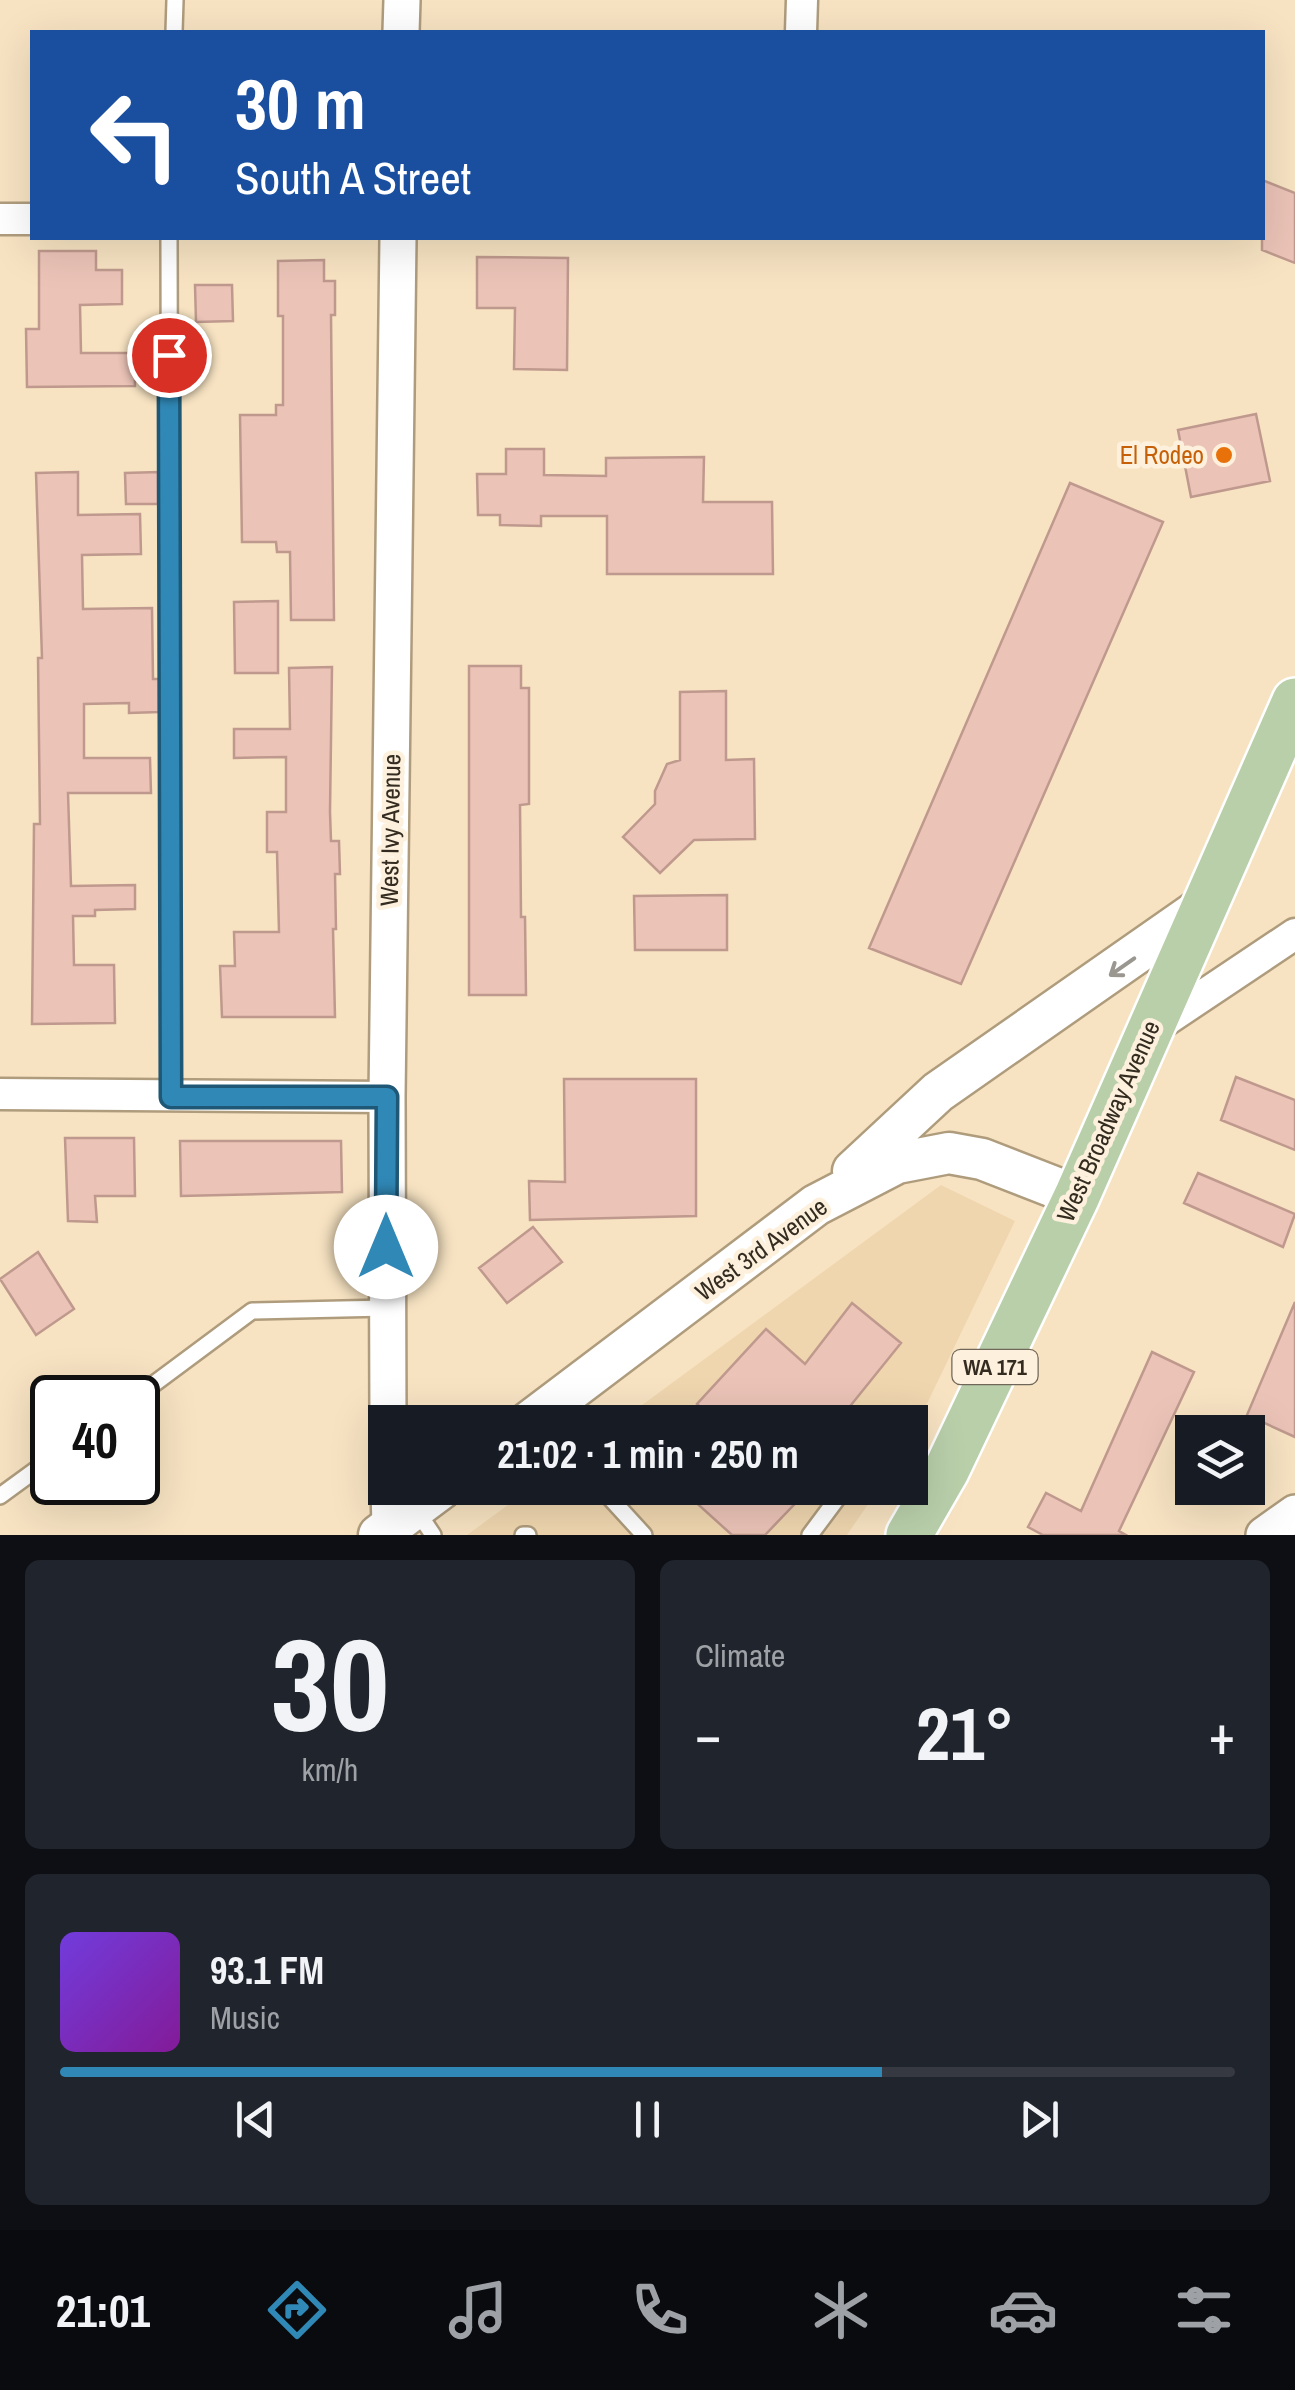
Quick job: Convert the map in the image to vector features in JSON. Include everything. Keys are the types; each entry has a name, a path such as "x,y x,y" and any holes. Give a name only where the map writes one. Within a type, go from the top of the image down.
{"main road":[{"name":"West Broadway Avenue","path":"909,1535 946,1471 1077,1196 1295,701"},
{"path":"816,1205 938,1092 1200,910"},
{"name":"West 3rd Avenue","path":"558,1405 816,1205 897,1163 949,1153 982,1158 1077,1196"}],"street":[{"path":"401,30 402,0"},
{"path":"801,30 802,0"},
{"path":"0,219 30,219"},
{"name":"West Ivy Avenue","path":"388,1405 387,1097 398,240"},
{"path":"1147,1033 1295,934"},
{"path":"0,1094 387,1097"},
{"path":"1264,1535 1295,1514"}],"lane":[{"path":"174,0 174,30"},
{"path":"169,240 171,1097"},
{"path":"160,1379 252,1311 386,1308"},
{"path":"0,1496 30,1474"},
{"path":"617,1505 644,1535"},
{"path":"810,1535 832,1505"}],"shaded area":[{"path":"941,1185 1015,1221 926,1405 642,1405"},
{"path":"508,1505 867,1505 847,1535 467,1535"}],"building":[{"path":"1265,181 1295,193 1295,263 1262,250"},
{"path":"39,251 96,251 96,270 122,270 122,304 80,305 81,353 134,353 135,386 27,387 26,329 39,329"},
{"path":"477,257 568,258 567,370 514,369 515,308 477,308"},
{"path":"324,260 324,281 335,281 335,315 331,315 334,620 291,620 290,552 277,552 276,542 242,542 240,415 276,415 276,405 283,405 283,316 278,316 278,261"},
{"path":"195,285 232,285 233,321 196,322"},
{"name":"El Rodeo","path":"1256,414 1270,481 1191,497 1178,430"},
{"path":"506,449 544,449 544,475 606,476 606,458 704,457 703,502 772,502 773,574 607,574 607,516 541,516 541,526 500,525 500,515 478,515 477,474 506,474"},
{"path":"78,472 78,515 140,514 141,554 82,555 83,609 152,608 153,679 159,679 159,712 129,713 129,703 84,704 84,758 150,758 151,793 68,793 71,886 135,885 135,909 95,910 95,916 73,916 74,965 114,965 115,1023 32,1024 34,824 40,824 38,658 42,658 36,473"},
{"path":"158,472 158,504 126,504 125,473"},
{"path":"1070,483 1163,522 961,984 869,948"},
{"path":"278,601 278,673 235,673 234,602"},
{"path":"469,666 521,666 521,688 529,688 529,804 520,805 526,995 469,995"},
{"path":"332,667 331,841 339,841 340,874 335,874 333,929 335,1017 222,1017 220,966 235,966 234,932 279,932 277,852 267,852 267,812 286,812 286,757 234,758 234,729 290,729 289,668"},
{"path":"726,691 726,760 754,759 755,839 694,840 660,873 623,837 655,804 655,791 667,764 680,760 680,692"},
{"path":"727,895 727,950 635,950 634,896"},
{"path":"1236,1077 1295,1100 1295,1150 1221,1120"},
{"path":"564,1079 696,1079 696,1216 530,1220 529,1181 565,1182"},
{"path":"65,1138 134,1138 135,1196 95,1196 97,1222 68,1221"},
{"path":"180,1141 341,1141 342,1192 181,1196"},
{"path":"1198,1173 1295,1214 1283,1247 1184,1203"},
{"path":"533,1227 562,1262 507,1303 479,1268"},
{"path":"38,1252 74,1309 36,1335 0,1279"},
{"path":"1295,1302 1295,1437 1265,1423 1265,1415 1247,1415"},
{"path":"852,1303 901,1343 851,1405 697,1404 766,1329 805,1364"},
{"path":"1152,1352 1194,1372 1119,1531 1126,1535 1043,1535 1028,1527 1046,1493 1081,1511"},
{"path":"699,1505 794,1505 765,1535 732,1535"}],"place":[{"name":"El Rodeo","path":"1224,455"}],"route":[{"path":"169,355 171,1097 387,1097 386,1247"}]}
